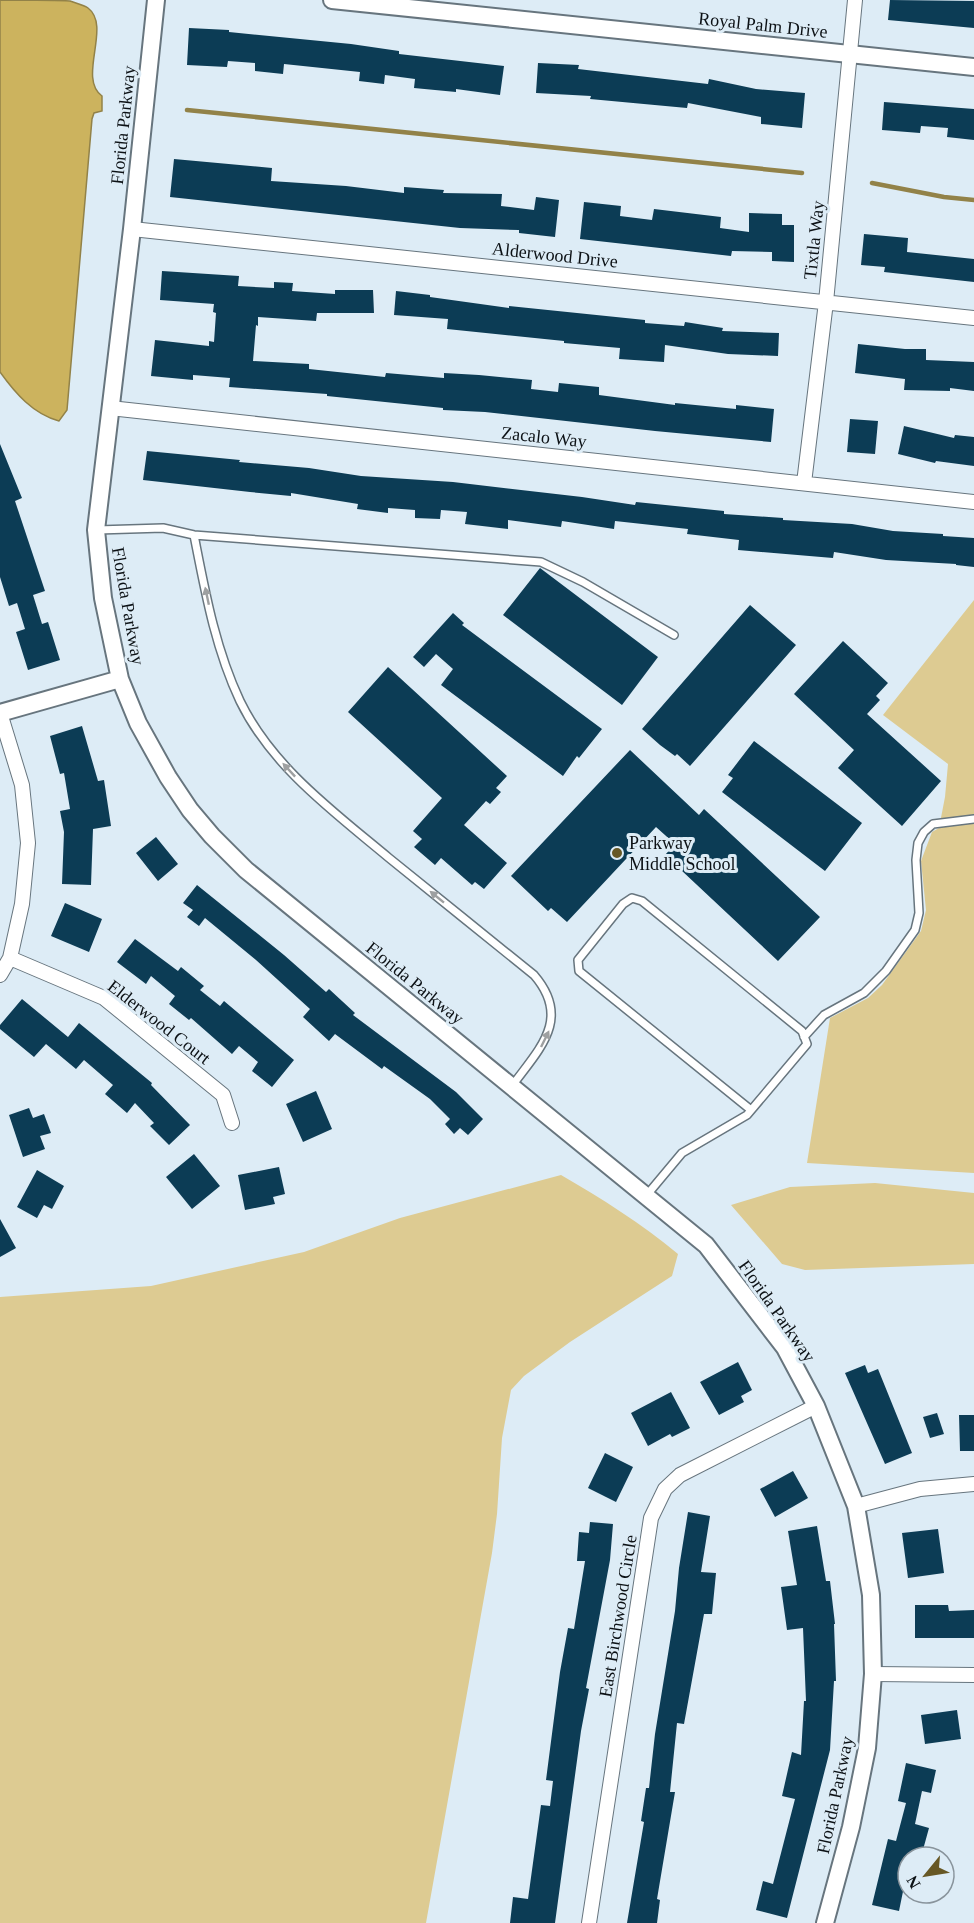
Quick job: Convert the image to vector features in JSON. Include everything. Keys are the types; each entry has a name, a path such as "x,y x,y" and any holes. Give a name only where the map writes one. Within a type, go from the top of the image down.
{"street":[{"name":"Florida Parkway","path":"156,0 132,229 96,530 103,598 120,679 138,723 163,769 190,810 212,836 246,870 706,1245 784,1348 816,1406 856,1506 870,1595 873,1674 867,1748 851,1827 825,1923"},
{"name":"Royal Palm Drive","path":"332,0 974,67"},
{"name":"Tixtla Way","path":"804,483 826,302 855,0"},
{"name":"Alderwood Drive","path":"132,229 974,318"},
{"name":"Zacalo Way","path":"110,408 974,502"},
{"path":"0,975 10,958 22,904 28,843 22,784 0,713 120,679"},
{"name":"Elderwood Court","path":"10,958 104,999 223,1095 232,1123"},
{"name":"East Birchwood Circle","path":"589,1923 651,1518 665,1489 680,1475 816,1406"},
{"path":"856,1506 920,1489 974,1484"},
{"path":"873,1674 974,1675"}],"lane":[{"path":"96,530 163,528 194,535 541,562 583,582 674,635"},
{"path":"194,535 215,636 241,703 265,742 289,770 331,810 534,975 546,991 551,1008 549,1035 512,1086"},
{"path":"804,1037 824,1015 864,993 872,986 886,971 915,930 919,913 918,843 924,832 933,824 974,819"},
{"path":"646,1196 682,1154 747,1115 752,1110 807,1044 802,1031 642,901 632,898 623,904 578,960 579,971 752,1110"}],"shaded area":[{"path":"0,0 70,1 88,8 94,16 97,27 93,77 95,88 102,96 102,111 94,113 92,119 67,410 59,421 25,402 0,372"},
{"path":"974,600 974,1173 807,1163 830,1018 868,998 882,985 921,931 926,910 921,861 932,832 939,828 948,764 883,715"},
{"path":"561,1175 621,1212 678,1254 672,1276 570,1342 524,1376 511,1390 502,1438 492,1553 426,1923 0,1923 0,1297 151,1286 304,1252 400,1218"},
{"path":"875,1183 974,1193 974,1264 805,1270 782,1264 731,1205 790,1187"}],"building":[{"path":"890,0 974,1 974,28 888,20"},
{"path":"189,28 229,30 229,32 351,44 399,51 399,54 504,66 500,95 456,89 456,92 414,88 415,79 385,75 384,84 359,81 360,72 284,64 283,74 255,71 255,63 228,61 227,67 187,65"},
{"path":"538,63 579,65 578,69 708,84 709,79 756,89 805,93 802,128 761,124 761,117 688,103 687,108 590,99 591,96 536,93"},
{"path":"884,102 974,109 974,140 947,137 948,128 921,126 920,133 882,130"},
{"path":"174,159 272,168 271,181 404,193 404,187 444,190 443,193 502,194 501,206 534,210 536,197 559,200 555,237 519,233 519,230 460,228 170,197"},
{"path":"584,202 621,206 620,216 652,220 654,209 721,217 720,228 749,232 749,213 782,214 782,225 794,225 794,262 772,261 772,252 732,251 731,256 580,239"},
{"path":"864,234 908,238 907,252 974,259 974,282 884,272 885,267 861,265"},
{"path":"162,271 239,276 238,286 274,288 274,282 293,283 292,291 335,294 335,290 373,290 374,313 317,313 316,321 258,317 253,361 309,364 309,369 385,377 386,373 444,378 444,373 479,375 532,380 531,389 558,392 559,383 599,387 599,395 675,405 675,403 736,409 736,405 774,409 771,442 485,412 443,410 443,408 327,396 327,394 229,387 230,378 193,375 193,380 151,376 155,340 209,346 209,341 214,342 216,313 213,312 214,304 160,300"},
{"path":"396,291 509,308 509,306 645,320 645,323 684,326 685,322 723,328 722,331 779,333 778,356 728,354 665,345 664,362 619,359 620,348 447,329 448,319 394,315"},
{"path":"858,344 926,349 926,360 974,362 974,391 950,388 950,391 904,390 905,379 855,373"},
{"path":"850,419 878,421 875,454 847,452"},
{"path":"904,426 954,438 955,435 974,437 974,466 936,461 935,463 898,454"},
{"path":"0,444 22,498 15,501 45,591 33,595 42,624 48,622 60,660 28,670 16,632 25,629 17,603 9,606 0,577"},
{"path":"147,451 309,468 361,476 453,482 635,505 636,502 724,511 724,514 852,524 893,531 974,538 974,567 886,560 834,552 833,558 738,550 739,540 687,534 688,529 615,521 614,529 562,521 561,527 508,520 508,529 465,524 467,512 441,510 440,519 415,518 415,510 388,508 388,513 357,509 358,504 291,493 291,496 143,480"},
{"path":"540,568 658,657 622,705 503,615"},
{"path":"750,605 796,645 690,766 642,729"},
{"path":"453,613 464,623 462,625 602,729 579,758 577,756 563,776 441,685 453,669 436,654 424,667 413,657"},
{"path":"843,641 888,683 876,696 880,700 867,714 941,781 902,826 838,768 854,750 794,694"},
{"path":"388,667 507,776 496,788 501,792 490,804 486,801 464,825 507,863 484,889 475,882 472,885 441,858 435,865 414,847 422,839 413,831 442,798 348,712"},
{"path":"82,726 98,781 104,780 111,826 93,829 91,885 62,884 64,832 60,811 70,809 64,773 60,774 50,736"},
{"path":"754,741 862,823 825,871 722,792 733,778 728,775"},
{"path":"630,750 699,815 704,809 820,917 778,961 665,855 675,844 656,827 567,922 551,908 548,911 511,876"},
{"path":"156,837 178,864 158,881 136,853"},
{"path":"197,885 326,992 329,989 355,1013 353,1015 456,1092 483,1119 468,1135 460,1128 454,1134 445,1124 450,1119 430,1099 384,1066 382,1069 335,1034 329,1041 303,1017 310,1009 256,960 205,918 199,926 187,917 193,910 183,903"},
{"path":"65,903 102,919 89,952 51,936"},
{"path":"135,939 178,971 181,967 204,986 200,990 220,1006 224,1001 294,1060 272,1087 252,1071 258,1062 239,1046 232,1054 191,1018 189,1020 169,1004 175,996 151,976 146,984 117,962"},
{"path":"22,999 68,1037 79,1023 152,1083 151,1085 190,1125 169,1145 150,1126 154,1123 135,1103 127,1113 105,1094 113,1085 84,1060 76,1069 46,1044 34,1057 0,1029 0,1025"},
{"path":"316,1091 332,1129 303,1142 286,1104"},
{"path":"29,1108 33,1118 44,1114 51,1133 40,1136 45,1149 23,1157 9,1115"},
{"path":"194,1154 220,1186 192,1209 166,1177"},
{"path":"279,1167 285,1194 273,1197 275,1204 245,1210 238,1175"},
{"path":"37,1170 64,1186 52,1209 44,1205 37,1218 17,1207"},
{"path":"0,1219 16,1248 0,1257"},
{"path":"738,1362 752,1390 741,1396 744,1402 719,1415 700,1382"},
{"path":"865,1365 868,1373 878,1369 912,1453 885,1464 845,1373"},
{"path":"671,1392 690,1428 672,1437 670,1434 648,1446 631,1413"},
{"path":"937,1413 944,1434 930,1438 923,1417"},
{"path":"959,1415 974,1415 974,1451 960,1451"},
{"path":"605,1453 633,1467 616,1502 588,1488"},
{"path":"793,1471 808,1498 775,1517 760,1489"},
{"path":"688,1512 710,1516 701,1572 716,1573 712,1614 704,1614 684,1724 677,1723 670,1792 675,1792 657,1899 660,1900 657,1923 627,1923 644,1822 641,1821 646,1788 649,1788"},
{"path":"590,1522 613,1524 610,1560 586,1688 589,1689 581,1731 555,1923 510,1923 513,1897 528,1899 541,1805 550,1806 553,1781 546,1780 560,1672 568,1628 574,1629 585,1561 577,1561 579,1532 589,1533"},
{"path":"817,1526 826,1581 830,1581 835,1624 836,1681 834,1681 830,1750 787,1918 756,1910 763,1881 773,1884 795,1799 782,1796 792,1752 801,1755 804,1701 806,1701 803,1628 787,1630 781,1587 797,1585 788,1531"},
{"path":"938,1529 944,1573 908,1578 902,1533"},
{"path":"915,1605 948,1605 949,1611 974,1610 974,1638 915,1638"},
{"path":"957,1710 961,1739 925,1744 921,1715"},
{"path":"906,1763 936,1770 931,1793 922,1791 915,1824 929,1828 924,1845 896,1845 896,1905 900,1905 899,1911 872,1905 888,1839 896,1841 906,1803 898,1801"}],"waterway":[{"path":"187,110 802,173"},
{"path":"872,183 944,197 974,200"}],"place":[{"name":"Parkway Middle School","path":"617,853"}]}
